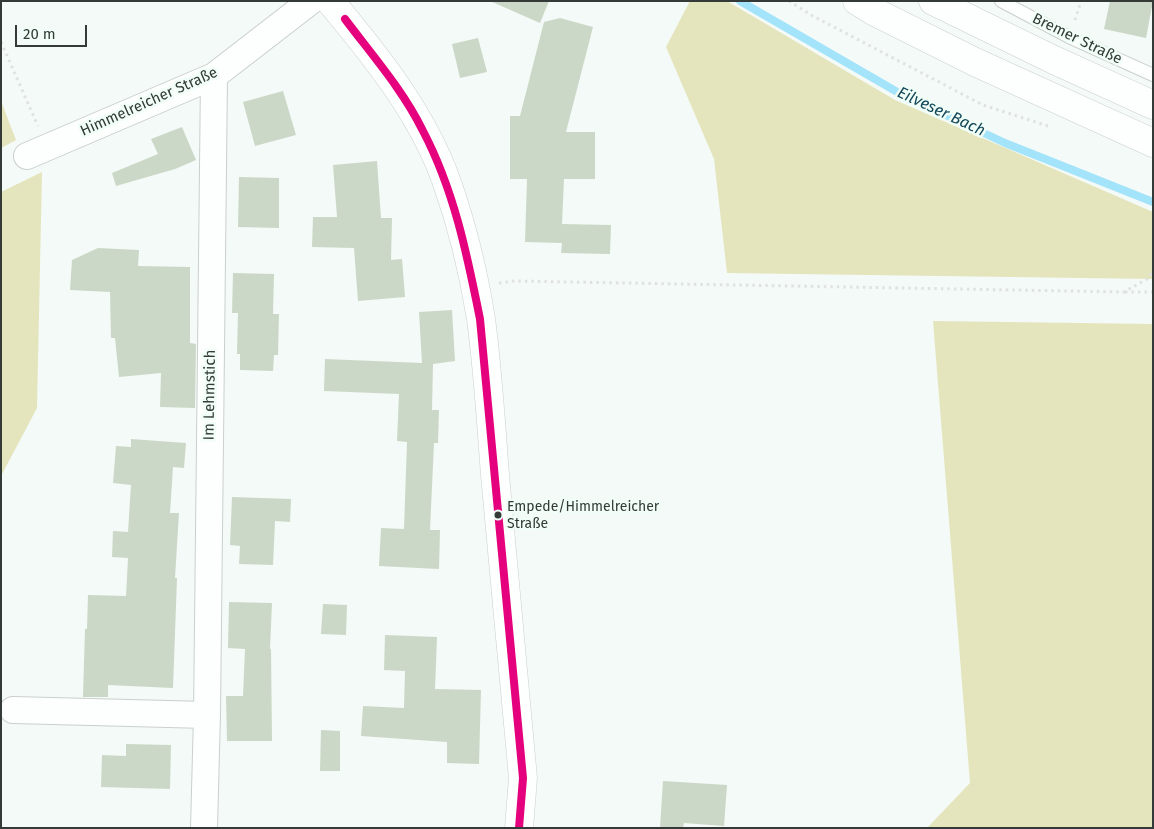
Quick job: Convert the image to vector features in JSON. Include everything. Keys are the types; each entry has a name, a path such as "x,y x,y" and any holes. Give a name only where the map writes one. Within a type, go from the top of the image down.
{"main road":[{"path":"330,1 394,83 424,130 445,179 466,249 480,318 522,769 519,828"},
{"path":"857,1 873,11 975,62 1153,144"},
{"path":"932,1 1153,105"}],"street":[{"name":"Himmelreicher Straße","path":"37,152 214,76 311,1"},
{"name":"Im Lehmstich","path":"204,828 214,76"},
{"path":"13,710 207,715"}],"lane":[{"name":"Bremer Straße","path":"1001,1 1070,37 1153,75"}],"path":[{"path":"788,1 811,15 983,105 1053,128"},
{"path":"1,42 37,152"},
{"path":"1124,292 1147,279 1153,272"},
{"path":"474,288 514,281 1153,292"}],"green space":[{"path":"690,1 727,1 895,100 1153,212 1153,279 727,273 714,159 666,47"},
{"path":"1,101 16,140 1,148"},
{"path":"42,172 37,408 1,476 1,192"},
{"path":"933,321 1153,324 1153,828 927,828 970,783"}],"building":[{"path":"490,1 549,1 540,23"},
{"path":"1110,1 1153,1 1146,38 1104,29"},
{"path":"560,18 593,27 566,132 595,132 595,179 564,179 562,224 611,225 610,254 561,253 562,243 525,242 527,179 510,179 510,116 520,116 544,22"},
{"path":"478,38 487,72 460,78 452,44"},
{"path":"283,91 296,135 255,146 243,102"},
{"path":"182,127 196,160 175,169 116,186 112,173 158,154 151,139"},
{"path":"377,161 381,218 392,218 391,260 402,259 405,297 358,301 354,248 312,247 313,217 337,217 333,165"},
{"path":"239,177 279,178 279,228 238,227"},
{"path":"98,248 139,250 138,266 190,267 190,343 196,344 195,408 160,407 161,373 119,377 115,338 111,338 110,292 70,290 72,260"},
{"path":"233,273 274,274 273,314 279,314 278,355 274,355 273,371 240,370 240,354 237,354 238,313 232,313"},
{"path":"452,310 455,361 433,364 432,410 439,410 438,443 434,443 430,530 440,530 439,569 379,566 381,528 404,529 407,442 397,441 399,394 324,391 325,359 422,363 419,312"},
{"path":"131,439 186,443 184,468 173,467 170,513 179,513 175,578 177,578 173,688 108,685 108,697 83,697 88,595 126,596 128,558 112,557 113,531 128,532 131,485 113,483 116,446 131,447"},
{"path":"232,497 291,499 290,522 275,521 273,565 239,564 240,546 230,545"},
{"path":"229,602 272,603 270,649 272,741 227,741 226,696 243,696 245,649 228,648"},
{"path":"323,604 347,605 346,635 321,634"},
{"path":"385,635 437,637 435,689 481,690 479,764 447,763 447,742 361,736 363,706 404,708 405,671 384,670"},
{"path":"321,730 340,731 340,771 320,771"},
{"path":"126,744 171,745 170,789 101,787 102,755 126,756"},
{"path":"663,781 727,785 724,826 684,823 683,828 660,828"}],"waterway":[{"name":"Eilveser Bach","path":"740,1 899,93 1005,143 1153,202"}],"transit line":[{"path":"345,19 397,87 415,116 434,153 451,199 470,270 480,319 523,778 519,828"}],"place":[{"name":"Empede/Himmelreicher Straße","path":"498,515"}]}
